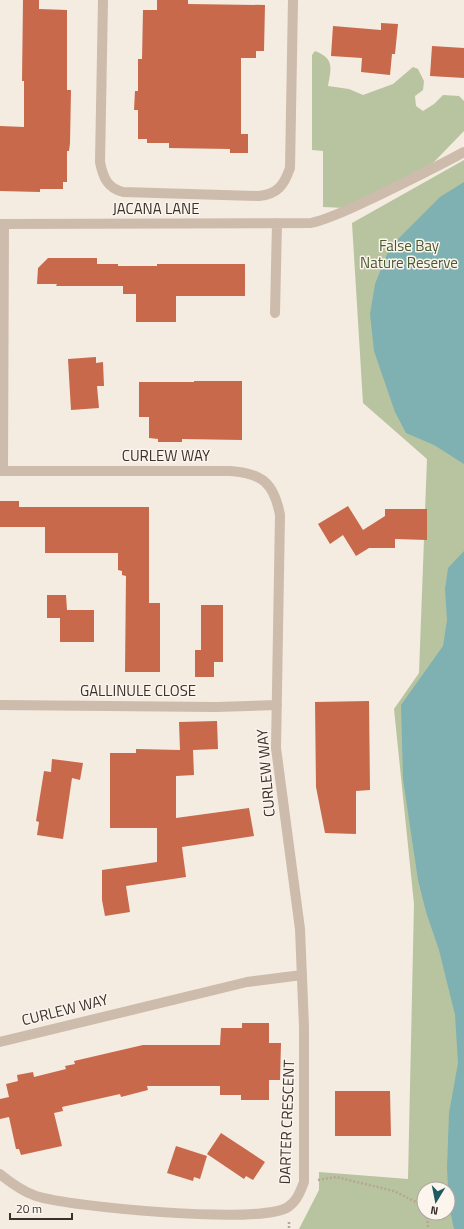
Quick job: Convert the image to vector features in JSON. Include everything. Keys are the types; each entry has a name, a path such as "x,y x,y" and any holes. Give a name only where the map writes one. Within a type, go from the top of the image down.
{"street":[{"path":"103,0 100,162 106,182 116,190 124,192 259,196 275,192 282,187 290,168 293,0"},
{"name":"JACANA LANE","path":"2,224 311,223 348,210 464,152"},
{"path":"275,313 277,223"},
{"path":"1,471 2,224"},
{"name":"CURLEW WAY","path":"0,1042 247,982 302,975 300,929 276,748 280,515 273,490 264,480 244,472 230,471 1,471"},
{"name":"GALLINULE CLOSE","path":"0,706 216,707 277,705"},
{"name":"DARTER CRESCENT","path":"0,1174 13,1185 36,1196 54,1200 160,1213 271,1213 287,1208 298,1197 304,1182 304,1027 302,975"}],"path":[{"path":"304,1182 336,1177 394,1192 416,1202"}],"green space":[{"path":"315,51 326,57 329,61 330,69 328,86 349,89 363,95 393,84 413,67 418,69 424,81 423,90 415,96 416,106 423,111 434,104 443,95 459,96 464,101 464,131 433,163 345,208 323,207 323,151 312,150 312,55"},
{"name":"False Bay Nature Reserve","path":"464,160 464,1229 299,1229 319,1190 319,1172 408,1179 414,904 394,709 419,673 427,459 363,403 352,223"}],"water":[{"path":"464,182 464,464 434,445 406,433 395,412 374,351 370,314 375,284 390,247 440,197"},
{"path":"464,551 464,1229 454,1229 452,1221 456,1221 456,1181 448,1181 447,1168 449,1113 458,1063 455,1015 439,950 426,912 418,880 403,779 401,705 443,646 447,620 445,589 448,568"}],"building":[{"path":"23,0 39,0 39,9 67,10 67,90 71,90 70,143 69,151 67,151 67,182 63,182 63,189 40,189 40,192 0,191 0,126 24,127 24,81 22,81"},
{"path":"157,0 188,0 188,4 265,5 264,51 256,51 256,58 241,58 241,134 248,134 248,153 230,153 230,149 169,148 169,143 147,143 147,139 138,139 138,110 134,110 135,91 138,91 138,59 142,59 143,10 157,10"},
{"path":"381,23 398,24 395,54 392,54 390,75 361,72 362,58 331,56 333,26 381,30"},
{"path":"432,46 464,48 464,78 430,76"},
{"path":"48,258 97,258 97,264 118,264 118,266 157,266 157,264 245,264 245,296 176,296 176,322 136,322 136,294 123,294 123,286 56,286 57,284 37,284 38,268"},
{"path":"96,357 96,363 103,362 104,386 97,386 99,408 71,410 68,359"},
{"path":"242,381 242,440 182,439 182,442 158,442 158,439 149,438 149,417 139,417 139,382"},
{"path":"0,501 19,501 19,507 149,507 149,603 160,603 160,672 125,672 126,576 122,575 122,571 118,570 118,553 45,553 45,527 0,527"},
{"path":"348,506 363,530 385,516 385,509 427,509 427,540 395,539 395,548 369,548 356,556 343,535 330,544 318,524"},
{"path":"47,595 66,595 67,610 94,610 94,642 60,642 60,618 47,618"},
{"path":"201,605 223,605 223,662 214,662 214,677 195,677 195,650 201,650"},
{"path":"369,701 370,790 356,791 356,834 325,833 316,787 315,702"},
{"path":"217,721 218,749 193,750 194,775 176,776 176,818 249,808 254,836 182,847 186,877 126,886 130,912 105,916 102,900 102,870 157,862 157,828 110,828 110,753 136,753 136,749 180,750 179,722"},
{"path":"52,759 83,763 80,780 72,778 63,839 37,835 39,822 36,821 44,771 51,772"},
{"path":"242,1023 269,1023 269,1043 281,1043 280,1080 269,1080 269,1100 241,1100 241,1095 220,1095 220,1086 147,1086 148,1090 121,1097 120,1094 62,1107 63,1111 54,1113 62,1146 21,1155 19,1149 16,1149 9,1117 0,1119 0,1099 9,1097 6,1084 18,1081 17,1075 33,1072 34,1077 66,1069 65,1066 75,1064 74,1061 143,1045 220,1045 221,1028 242,1028"},
{"path":"335,1091 390,1091 391,1136 335,1136"},
{"path":"221,1133 265,1162 253,1180 246,1176 244,1179 207,1154"},
{"path":"176,1146 207,1156 200,1179 194,1177 193,1181 167,1173"}]}
